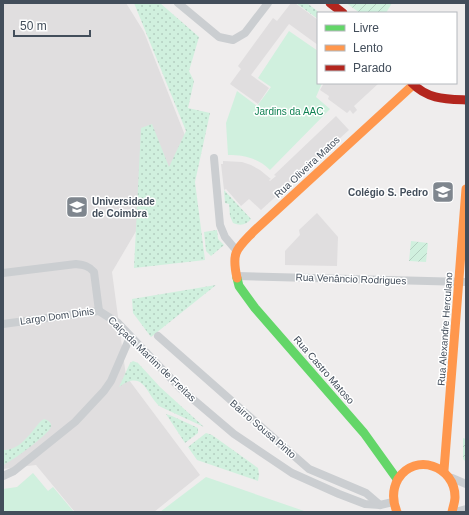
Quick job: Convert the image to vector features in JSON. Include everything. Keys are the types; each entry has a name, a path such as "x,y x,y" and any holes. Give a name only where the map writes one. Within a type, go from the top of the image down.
{"main road":[{"path":"330,3 342,12"},
{"path":"413,84 421,92 431,98 466,100"},
{"name":"Rua Oliveira Matos","path":"236,250 254,231 413,84"},
{"name":"Rua Alexandre Herculano","path":"444,470 463,282 466,189"},
{"path":"236,250 234,258 236,276"},
{"name":"Rua Castro Matoso","path":"236,276 239,286 255,308 364,433 397,479"},
{"path":"397,512 393,502 394,486 397,479 403,472 410,468 428,464 444,470 452,478 457,496 454,512"}],"street":[{"path":"178,3 219,37 233,40 245,33 268,3"},
{"path":"214,158 220,225 225,237 236,250"},
{"name":"Largo Dom Dinis","path":"3,274 76,264 85,265 94,272 99,311 3,324"},
{"name":"Rua Venâncio Rodrigues","path":"236,276 463,282"},
{"name":"Calçada Martim de Freitas","path":"99,311 118,323 186,394 234,434 292,473 345,497 365,504 380,505 393,502"},
{"name":"Bairro Sousa Pinto","path":"158,336 309,469 366,493 380,505"},
{"path":"3,476 14,471 75,422 104,391 118,368 130,337"},
{"path":"452,478 466,484"},
{"path":"454,512 466,509"}],"shaded area":[{"name":"Universidade de Coimbra","path":"3,3 126,3 144,32 188,143 112,272 126,376 200,475 154,512 75,512 36,465 3,469"},
{"path":"291,3 295,3 317,19 317,44 289,24 251,75 269,88 258,104 230,84 241,69 238,66 273,18 277,21"},
{"path":"323,84 378,84 354,106 357,110 353,114 350,110 347,113 328,99 329,96 320,90"},
{"path":"336,116 349,130 261,210 249,199 241,206 226,189 224,190 221,164 223,164 223,161 242,162 251,165 271,179 269,180 270,181 276,176 274,175"},
{"path":"317,213 338,237 337,266 285,265 285,251 300,235 299,230"}],"green space":[{"path":"134,3 160,3 199,37 189,71 194,81 188,108 210,113 195,182 205,260 134,268 141,128 152,124 169,167 186,131"},
{"path":"296,3 307,3 319,12 317,12 317,18"},
{"path":"346,3 392,3 387,12 359,12"},
{"name":"Jardins da AAC","path":"289,31 317,50 317,84 322,84 316,97 330,109 270,170 256,160 228,155 226,123 237,91 257,106 271,87 258,78"},
{"path":"224,190 251,219 247,223 241,225 233,223 230,216 229,204 225,203"},
{"path":"217,230 218,239 224,245 211,256 206,251 204,232"},
{"path":"411,241 428,243 426,262 409,261"},
{"path":"216,285 151,337 133,313 132,299"},
{"path":"133,361 138,363 160,387 204,427 161,407 156,403 140,382 135,380 119,387 130,363"},
{"path":"166,414 198,428 198,433 185,443"},
{"path":"44,419 51,424 49,431 29,448 3,465 3,450 20,444"},
{"path":"206,433 212,435 258,468 258,481 197,460 188,447"},
{"path":"463,438 466,439 466,462 463,459"},
{"path":"33,473 48,491 53,487 74,512 3,512 3,489 17,487"},
{"path":"206,477 307,512 160,512"}],"traffic: fast":[{"path":"237,278 239,286 255,308 364,433 397,479"}],"traffic: slow":[{"path":"237,278 235,256 243,242 413,85"},
{"path":"444,470 466,189"},
{"path":"397,512 393,495 398,479 405,471 414,466 424,465 433,466 448,477 453,486 455,497 452,512"}],"traffic: jam":[{"path":"330,3 342,12"},
{"path":"413,84 430,95 466,100"}],"place":[{"name":"Colégio S. Pedro","path":"443,192"},
{"name":"Universidade de Coimbra","path":"77,207"}]}
